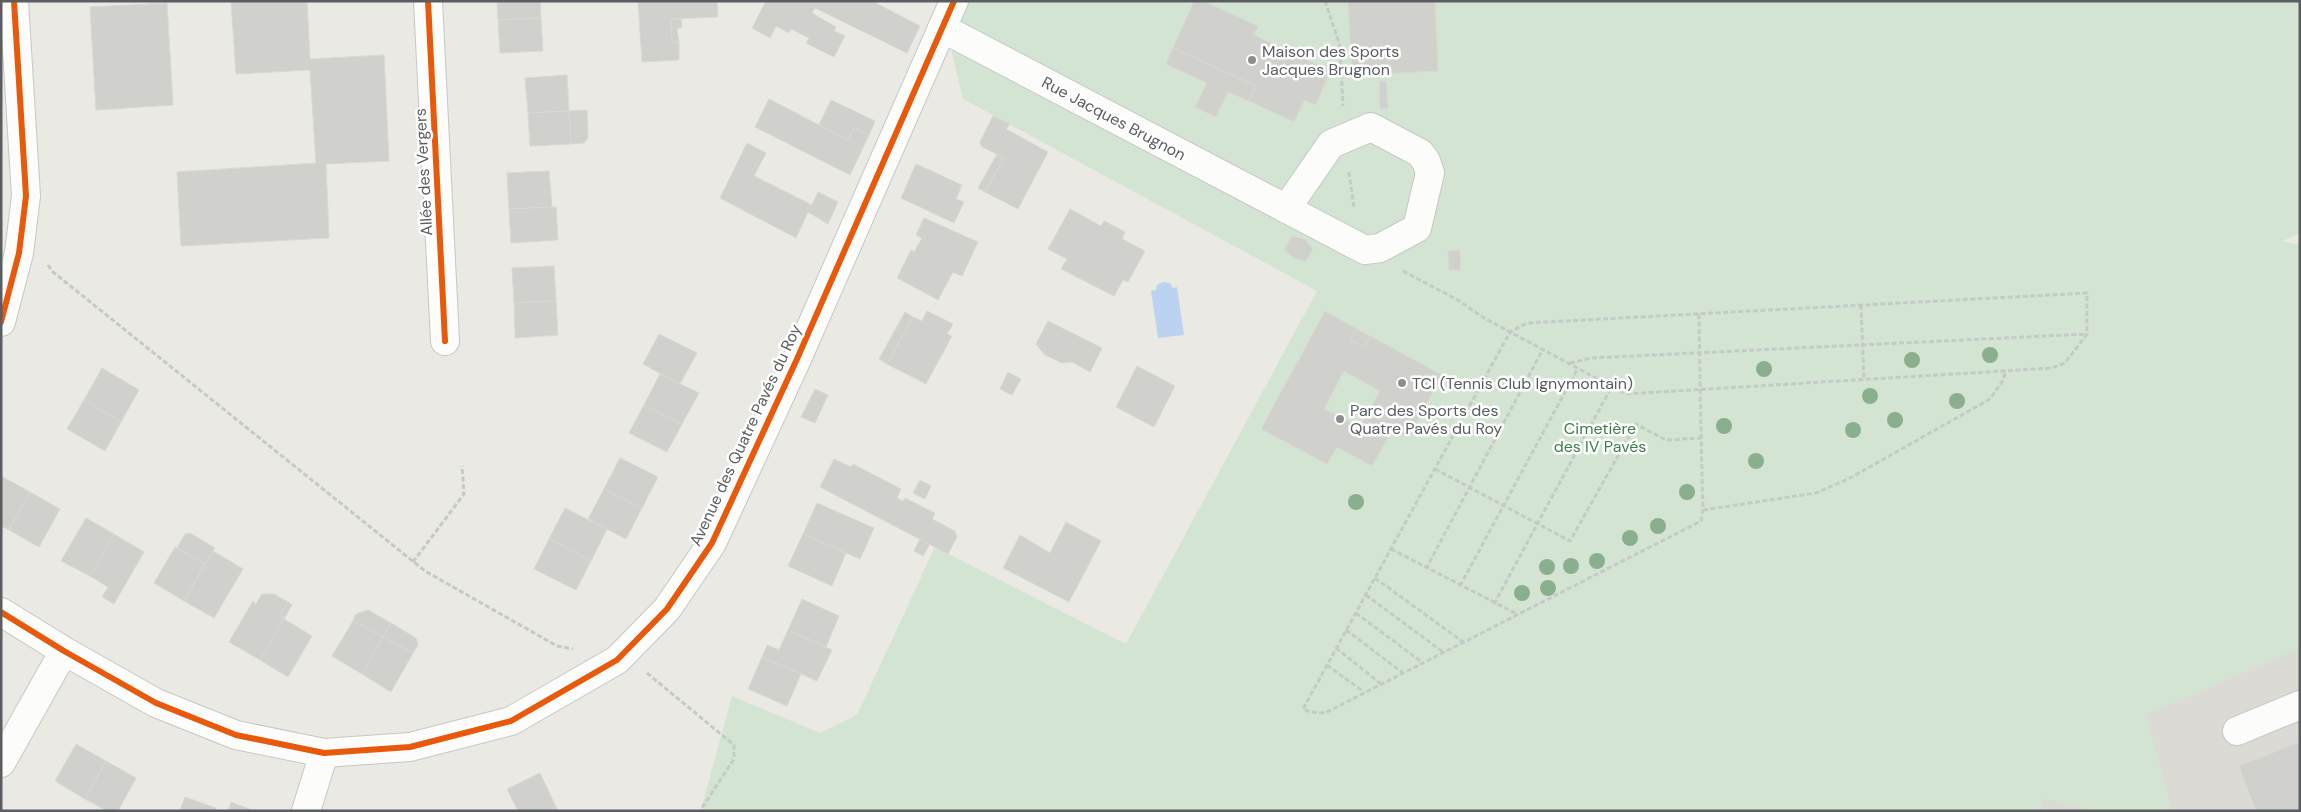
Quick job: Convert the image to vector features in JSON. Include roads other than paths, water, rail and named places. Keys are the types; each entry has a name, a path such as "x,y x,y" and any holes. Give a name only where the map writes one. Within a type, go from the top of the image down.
{"street":[{"path":"2,317 19,253 26,196 14,1"},
{"name":"Allée des Vergers","path":"428,1 445,341"},
{"name":"Avenue des Quatre Pavés du Roy","path":"1,612 156,704 236,735 324,753 410,747 510,721 617,660 667,609 712,543 801,350 954,1"},
{"name":"Rue Jacques Brugnon","path":"942,28 1286,209 1365,250 1380,248 1417,228 1430,173 1420,153 1371,127 1331,144 1286,209"},
{"path":"1,763 64,651"},
{"path":"2237,731 2300,706"},
{"path":"306,811 324,753"}],"water":[{"path":"1163,282 1170,283 1173,288 1177,287 1184,335 1158,338 1151,291 1156,290 1157,285"}],"place":[{"name":"Maison des Sports Jacques Brugnon","path":"1252,60"},
{"name":"TCI (Tennis Club Ignymontain)","path":"1402,383"},
{"name":"Parc des Sports des Quatre Pavés du Roy","path":"1340,419"}],"park label":[{"name":"Cimetière des IV Pavés","path":"1600,437"}]}
